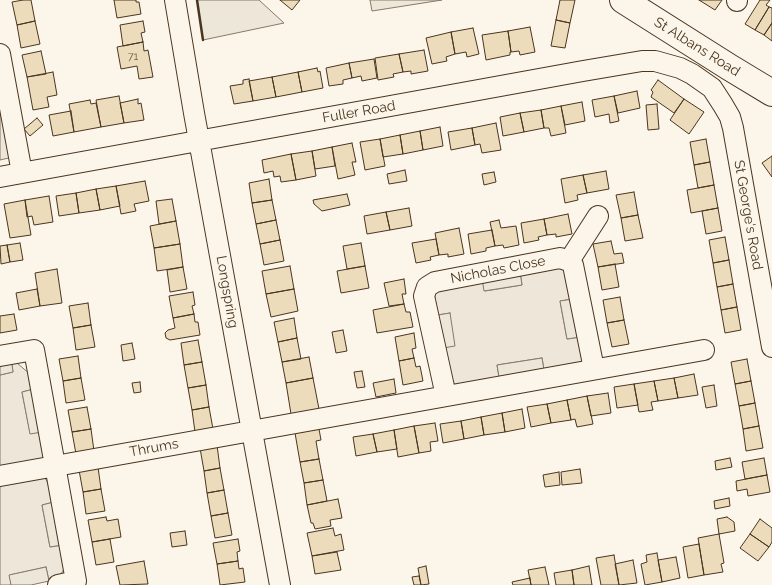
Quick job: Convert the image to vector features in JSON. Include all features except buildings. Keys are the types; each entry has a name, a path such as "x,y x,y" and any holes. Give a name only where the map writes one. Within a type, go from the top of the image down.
{"main road":[{"name":"St Albans Road","path":"623,0 772,93"}],"street":[{"name":"Longspring","path":"175,0 280,585"},
{"path":"0,54 22,173"},
{"name":"Fuller Road","path":"0,177 642,61 655,61 680,68 712,88"},
{"name":"St George's Road","path":"712,88 730,117 733,128 771,342"},
{"path":"594,369 573,265 569,261 598,216"},
{"name":"Nicholas Close","path":"446,396 424,296 427,287 435,282 560,258 569,261"},
{"path":"0,356 34,350 76,581 58,585"},
{"path":"252,431 704,350"},
{"name":"Thrums","path":"0,476 252,431"}],"shaded area":[{"path":"197,0 259,0 284,23 203,40"},
{"path":"370,0 442,0 372,11"},
{"path":"0,96 13,157 0,160"},
{"path":"561,265 568,271 573,299 560,301 567,339 580,337 584,359 580,364 544,370 542,358 497,365 499,377 453,385 443,348 450,313 438,315 434,292 482,278 485,291 522,285 520,272"},
{"path":"520,272 522,285 484,291 482,278"},
{"path":"573,299 580,337 567,339 560,301"},
{"path":"450,313 455,346 443,348 438,315"},
{"path":"11,358 30,374 34,389 22,392 30,433 42,432 45,459 0,470 0,375 13,372"},
{"path":"11,358 13,372 0,375 0,360"},
{"path":"542,358 544,370 499,377 497,365"},
{"path":"34,389 42,432 30,434 22,392"},
{"path":"44,477 54,502 42,505 50,547 62,545 66,566 58,579 49,581 46,567 10,575 11,585 0,585 0,482"},
{"path":"54,502 62,545 50,547 42,505"},
{"path":"46,567 49,581 31,585 11,585 9,575"}],"wall":[{"path":"197,0 203,40"}]}
